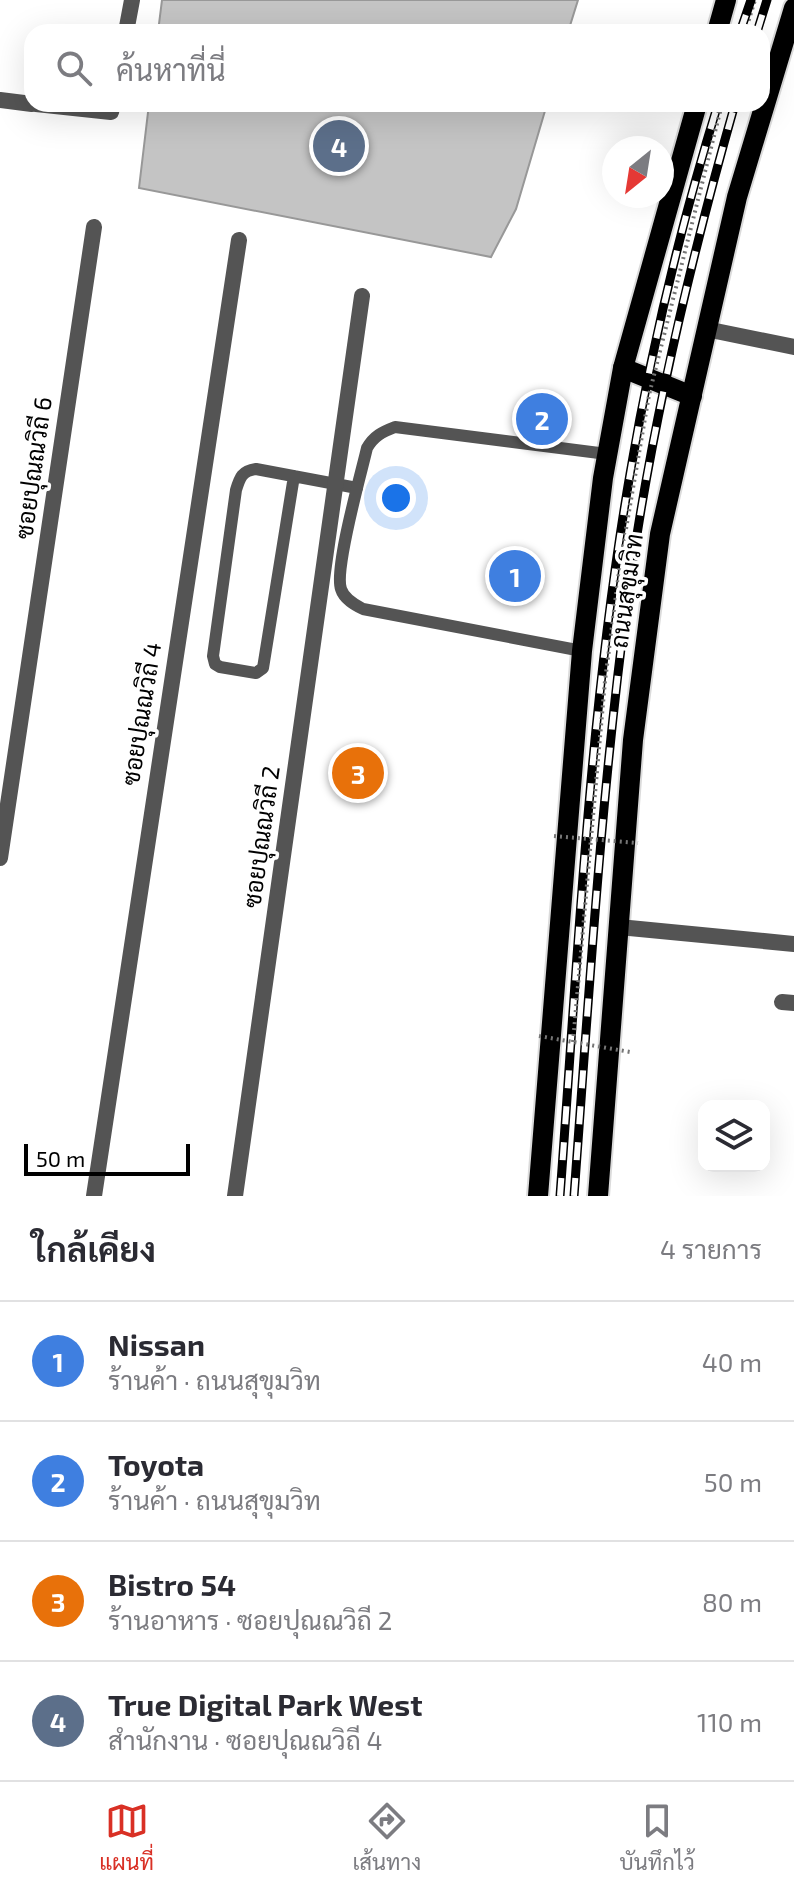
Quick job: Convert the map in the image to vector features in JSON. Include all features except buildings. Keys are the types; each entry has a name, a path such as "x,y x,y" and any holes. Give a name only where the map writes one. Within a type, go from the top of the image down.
{"main road":[{"path":"719,24 726,0"},
{"name":"ถนนสุขุมวิท","path":"770,88 794,8"},
{"name":"ถนนสุขุมวิท","path":"538,1196 582,651 607,454 623,368 695,112"},
{"name":"ถนนสุขุมวิท","path":"598,1196 633,740 660,534 737,197 763,112"},
{"path":"623,368 692,396"}],"street":[{"path":"128,24 132,0"},
{"path":"0,100 24,103"},
{"name":"ซอยปุณณวิถี 6","path":"0,858 94,227"},
{"name":"ซอยปุณณวิถี 4","path":"94,1196 239,240"},
{"name":"ซอยปุณณวิถี 2","path":"235,1196 362,296"},
{"path":"706,329 794,347"},
{"path":"619,927 794,944"}],"lane":[{"path":"582,651 363,609 351,602 341,590 340,568 367,448 373,437 395,427 607,454"},
{"path":"294,476 263,668 256,673 220,667 215,664 213,656 236,490 241,475 247,470 256,469 294,476 357,488"}],"path":[{"path":"748,24 755,0"},
{"path":"573,1042 605,681 620,564 649,395 720,112"},
{"path":"554,836 638,843"},
{"path":"539,1036 630,1052"}],"railway":[{"path":"743,24 751,0"},
{"path":"760,24 767,0"},
{"path":"560,1196 586,834 616,563 657,334 716,112"},
{"path":"574,1196 603,819 637,532 673,347 733,112"}],"place":[{"name":"True Digital Park West","path":"339,146"},
{"name":"Toyota","path":"542,419"},
{"name":"Nissan","path":"515,576"},
{"name":"Bistro 54","path":"358,773"}]}
